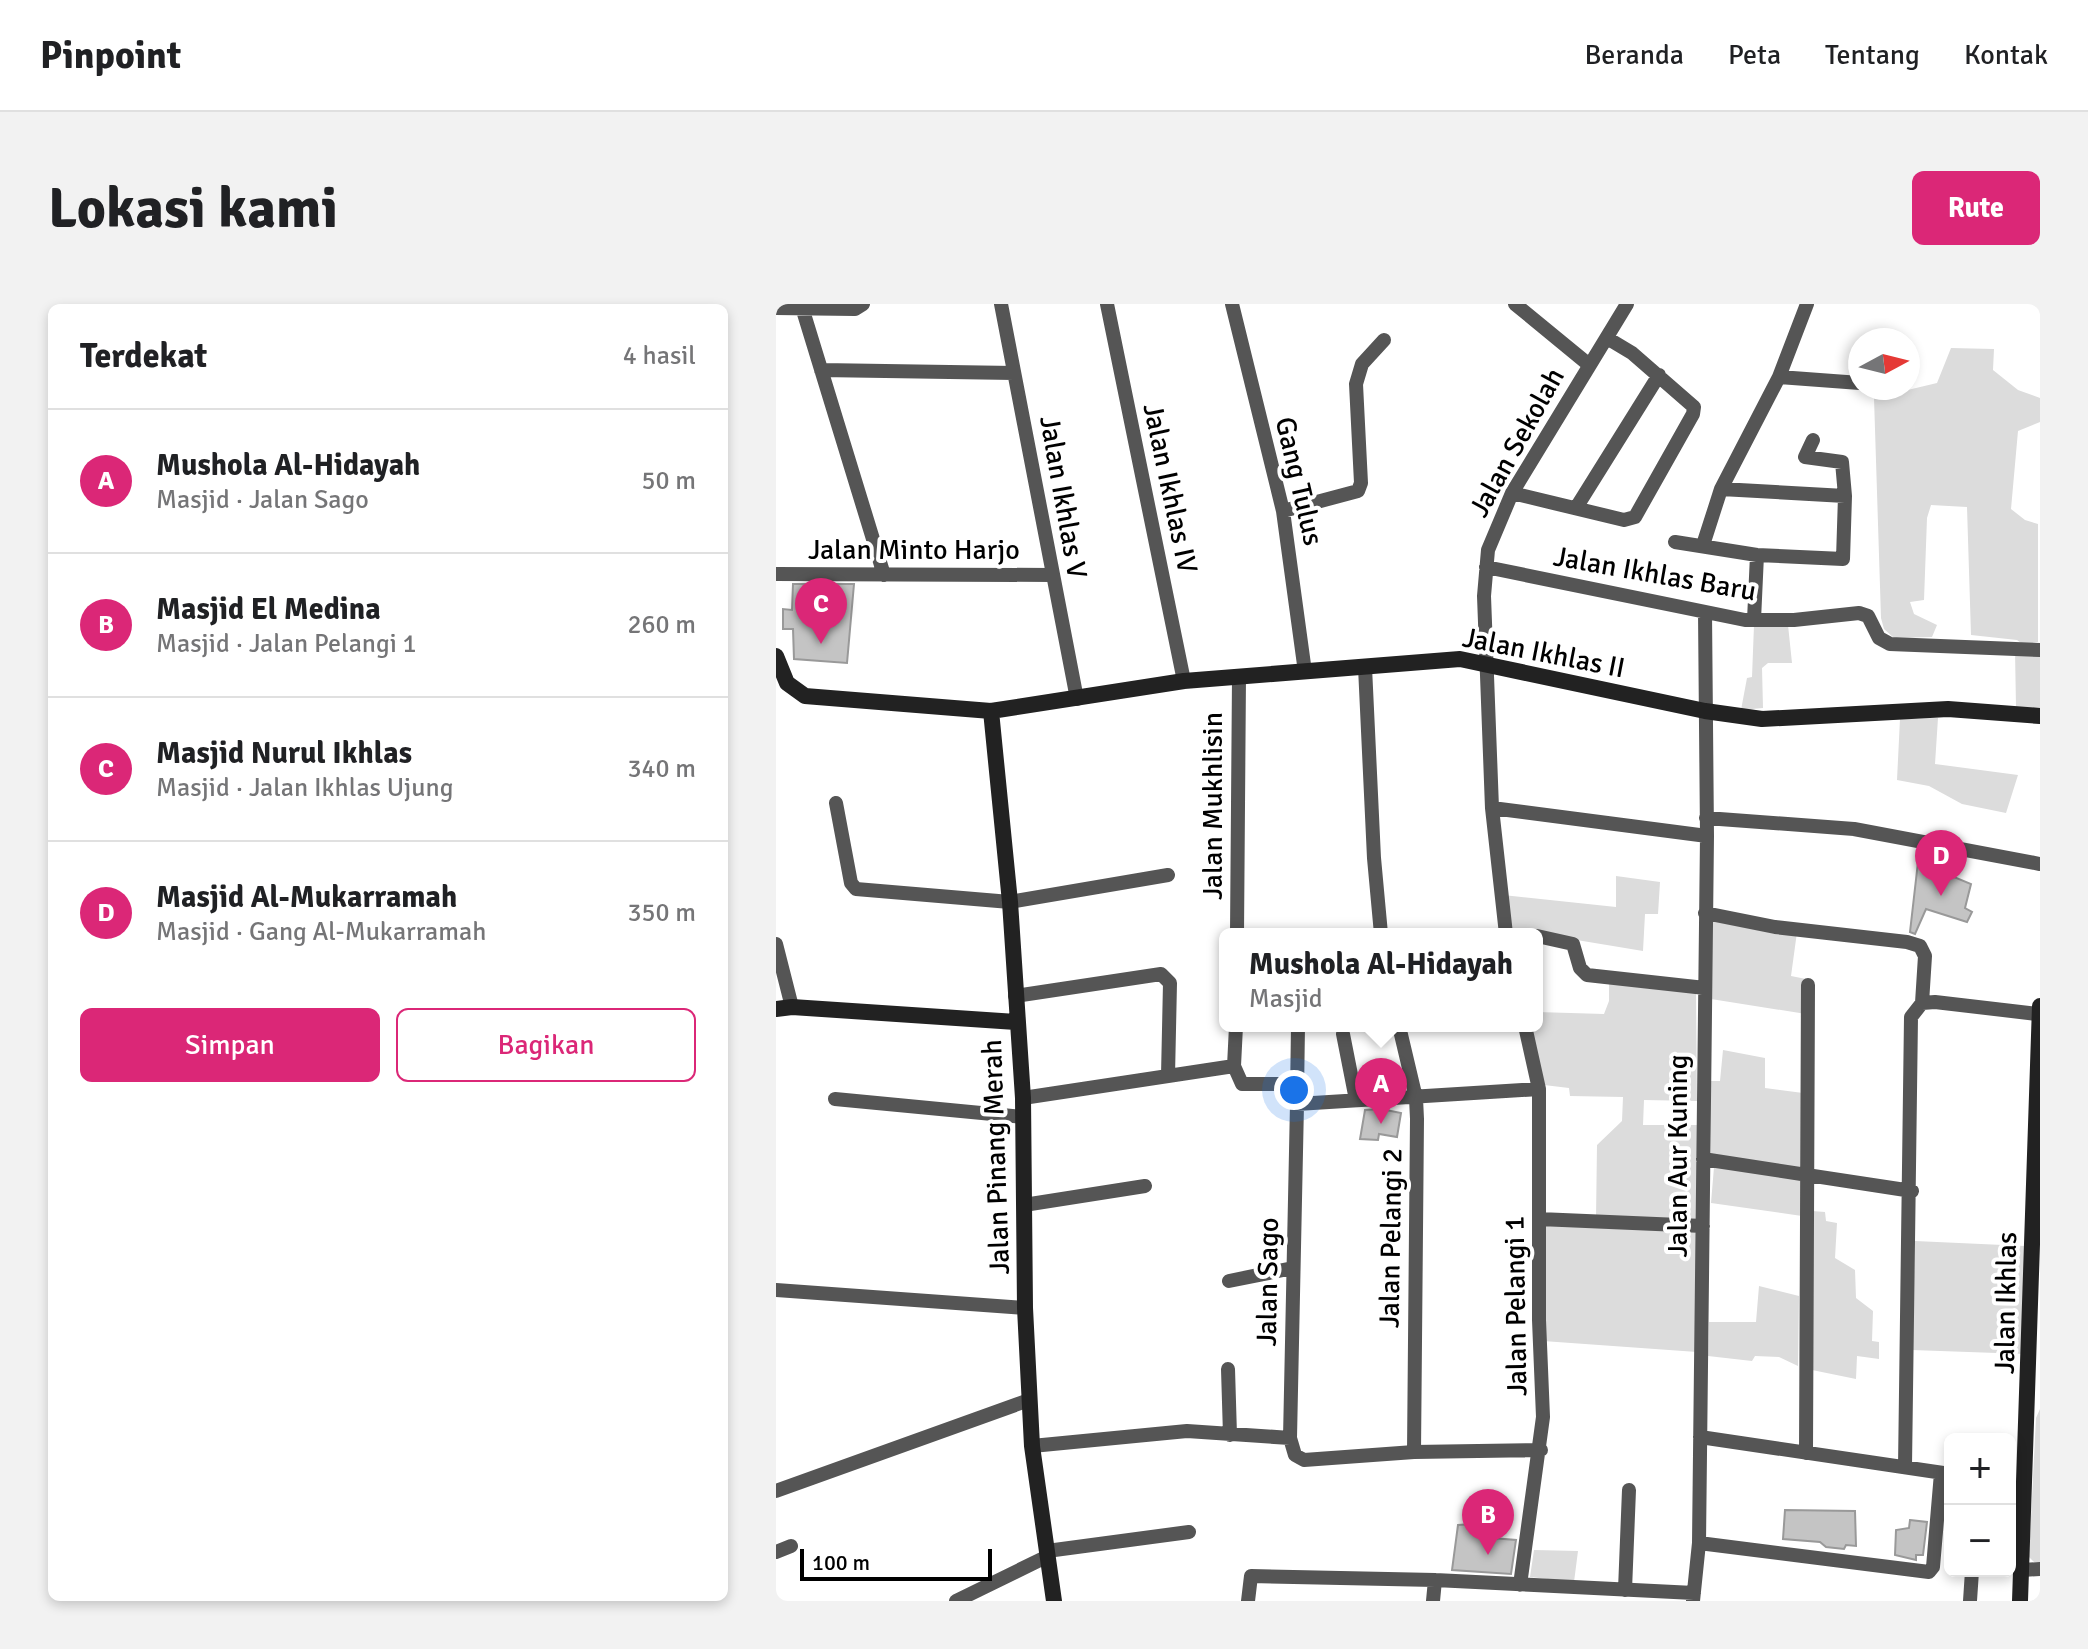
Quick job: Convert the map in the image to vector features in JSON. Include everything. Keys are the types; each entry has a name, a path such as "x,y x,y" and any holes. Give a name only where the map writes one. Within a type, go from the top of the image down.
{"street":[{"path":"776,308 855,309 863,304"},
{"name":"Jalan Ikhlas V","path":"1001,304 1077,699"},
{"name":"Jalan Ikhlas IV","path":"1107,304 1184,681"},
{"name":"Gang Tulus","path":"1232,304 1283,511 1292,557 1305,672"},
{"path":"1515,304 1588,364"},
{"path":"1703,545 1721,489 1779,377 1807,304"},
{"name":"Jalan Sekolah","path":"1489,664 1488,550 1512,493 1626,305"},
{"path":"802,306 884,575"},
{"path":"1512,493 1624,520 1635,517 1693,414 1690,401 1607,338"},
{"path":"1283,511 1358,491 1361,483 1358,373 1384,340"},
{"path":"821,370 1014,373"},
{"path":"1576,508 1659,375"},
{"path":"1779,377 1848,382"},
{"path":"1675,542 1757,555 1843,559 1845,496 1842,462 1805,457 1813,440"},
{"path":"1721,489 1845,496"},
{"path":"1754,620 1757,555"},
{"name":"Jalan Ikhlas Baru","path":"1486,567 1754,620 1859,613 1871,619 1879,638 1890,644 2040,650"},
{"name":"Jalan Minto Harjo","path":"776,574 1052,575"},
{"name":"Jalan Aur Kuning","path":"1694,1597 1699,1543 1703,1226 1707,836 1705,612"},
{"name":"Jalan Ikhlas II","path":"776,656 787,683 805,696 991,711 1184,681 1460,659 1705,711 1762,719 1948,709 2040,716"},
{"path":"1489,664 1492,808 1509,928"},
{"path":"1365,667 1380,928"},
{"name":"Jalan Mukhlisin","path":"1237,928 1239,677"},
{"name":"Jalan Pinang Merah","path":"991,711 1010,902 1023,1098 1025,1308 1032,1446 1054,1601"},
{"path":"836,803 851,883 856,889 1010,902 1168,875"},
{"path":"1492,808 1707,836"},
{"path":"1706,818 1866,831 2040,864"},
{"path":"1705,913 1775,927 1907,942 1920,946 1925,956 1922,1003 1911,1017 1912,1191 1905,1467"},
{"path":"1543,937 1573,944 1580,968 1587,975 1705,988"},
{"path":"776,944 784,1008 1016,1022"},
{"path":"1015,996 1161,974 1170,983 1168,1076"},
{"path":"1806,1453 1808,985"},
{"path":"1922,1003 2039,1010"},
{"name":"Jalan Ikhlas","path":"2020,1601 2022,1570 2017,1482 2035,1404 2039,1010"},
{"path":"1236,1032 1234,1066 1239,1080 1246,1085 1296,1084"},
{"path":"1298,1032 1297,1104 1539,1089"},
{"name":"Jalan Pelangi 2","path":"1400,1032 1416,1098 1414,1452"},
{"name":"Jalan Pelangi 1","path":"1520,1585 1541,1450 1539,1089 1526,1032"},
{"path":"1343,1034 1356,1100"},
{"path":"1023,1098 1234,1066"},
{"path":"835,1099 1024,1117"},
{"name":"Jalan Sago","path":"1290,1438 1297,1104"},
{"path":"1703,1159 1912,1191"},
{"path":"1024,1205 1145,1186"},
{"path":"1539,1219 1703,1226"},
{"path":"1229,1281 1293,1268"},
{"path":"776,1290 1025,1308"},
{"path":"1228,1369 1230,1435"},
{"path":"776,1491 1029,1400"},
{"path":"1032,1446 1187,1431 1290,1438 1295,1455 1304,1460 1414,1452 1541,1450"},
{"path":"1700,1437 1944,1473"},
{"path":"1699,1543 1929,1572 1944,1480"},
{"path":"1625,1590 1629,1490"},
{"path":"956,1601 1048,1553 1189,1532"},
{"path":"776,1552 791,1546"},
{"path":"2022,1570 2040,1569"},
{"path":"1248,1601 1251,1576 1435,1580 1520,1585 1569,1594 1625,1590 1694,1597"},
{"path":"1970,1601 1972,1577"},
{"path":"1433,1601 1435,1580"}],"shaded area":[{"path":"1951,348 1994,349 1993,370 2018,390 2040,398 2040,422 2018,431 2011,509 2025,520 2038,524 2038,642 2024,645 2017,640 1971,635 1967,507 1931,505 1927,518 1924,600 1910,602 1914,614 1937,625 1932,637 1894,638 1884,629 1881,618 1874,400 1920,400 1920,387 1937,383"},
{"path":"1754,625 1788,625 1792,663 1768,663 1762,668 1763,708 1741,710 1747,678 1752,677"},
{"path":"2015,651 2040,653 2040,709 2016,707"},
{"path":"1938,718 1935,764 2018,775 2006,813 1962,804 1929,786 1897,780 1900,719"},
{"path":"1616,876 1660,882 1658,914 1645,914 1643,951 1543,934 1543,928 1510,928 1503,895 1616,907"},
{"path":"1710,919 1797,932 1791,976 1806,979 1806,1014 1711,999"},
{"path":"1609,982 1696,993 1697,1101 1644,1100 1643,1125 1699,1125 1698,1220 1596,1218 1597,1145 1622,1121 1623,1097 1570,1096 1569,1088 1544,1085 1532,1032 1543,1032 1543,1012 1604,1014 1609,1001"},
{"path":"1723,1050 1765,1058 1765,1088 1803,1093 1802,1169 1711,1156 1710,1081 1720,1081"},
{"path":"1714,1167 1802,1178 1802,1216 1711,1203"},
{"path":"1812,1211 1825,1212 1826,1221 1837,1223 1835,1258 1855,1270 1856,1298 1873,1311 1872,1341 1879,1342 1879,1359 1857,1356 1856,1379 1812,1370"},
{"path":"1545,1225 1697,1230 1697,1352 1543,1341"},
{"path":"1915,1241 2025,1246 2025,1354 1912,1350"},
{"path":"1759,1286 1799,1296 1798,1366 1779,1357 1755,1356 1752,1361 1708,1356 1709,1322 1756,1322"},
{"path":"2040,1409 2040,1562 2034,1562 2029,1557 2036,1418"},
{"path":"1534,1550 1578,1551 1574,1582 1530,1577"}],"building":[{"path":"793,584 854,584 847,663 794,659 793,629 783,629 783,609 792,610"},
{"path":"1918,862 1971,884 1965,908 1972,912 1967,922 1926,909 1915,934 1910,932"},
{"path":"1365,1110 1401,1113 1397,1137 1379,1134 1378,1140 1360,1139"},
{"path":"1785,1510 1855,1511 1856,1546 1846,1545 1844,1549 1826,1547 1820,1542 1783,1539"},
{"path":"1475,1517 1497,1517 1492,1538 1516,1540 1511,1574 1452,1570 1458,1525 1473,1524"},
{"path":"1910,1520 1927,1522 1923,1555 1916,1555 1916,1560 1895,1555 1896,1530 1909,1528"}],"place":[{"name":"Masjid Nurul Ikhlas","path":"821,644"},
{"name":"Masjid Al-Mukarramah","path":"1941,896"},
{"name":"Mushola Al-Hidayah","path":"1381,1124"},
{"name":"Masjid El Medina","path":"1488,1555"}]}
